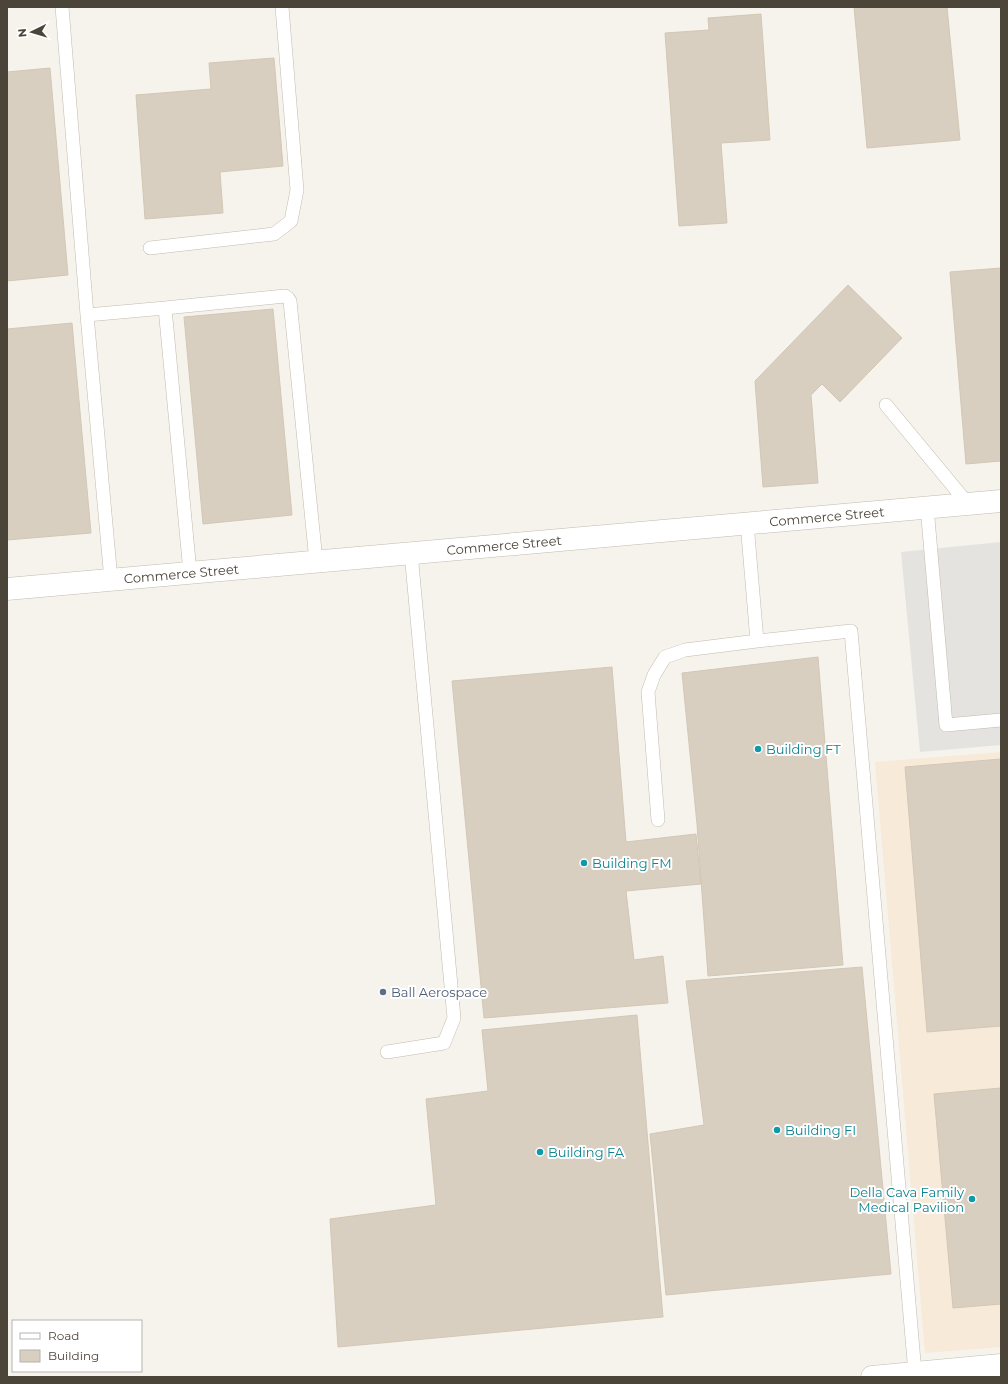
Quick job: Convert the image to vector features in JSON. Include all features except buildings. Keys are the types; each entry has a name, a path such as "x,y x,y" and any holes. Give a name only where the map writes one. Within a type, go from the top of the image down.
{"street":[{"name":"Commerce Street","path":"7,589 1001,501"},
{"path":"872,1377 1001,1365"}],"lane":[{"path":"62,7 111,580"},
{"path":"150,248 274,234 291,221 297,190 282,7"},
{"path":"88,315 285,296 288,298 290,301 316,561"},
{"path":"165,308 190,572"},
{"path":"886,405 968,504"},
{"path":"927,507 946,725 1001,720"},
{"path":"746,523 757,641"},
{"path":"386,1052 444,1043 454,1018 411,553"},
{"path":"658,820 648,692 654,675 665,657 685,650 850,631 915,1373"}],"shaded area":[{"path":"1001,542 1001,745 920,752 901,552"},
{"path":"1001,752 1001,1347 925,1353 875,762"}],"place":[{"name":"Building FT","path":"758,749"},
{"name":"Building FM","path":"584,863"},
{"name":"Ball Aerospace","path":"383,992"},
{"name":"Building FI","path":"777,1130"},
{"name":"Building FA","path":"540,1152"},
{"name":"Della Cava Family Medical Pavilion","path":"972,1199"}]}
